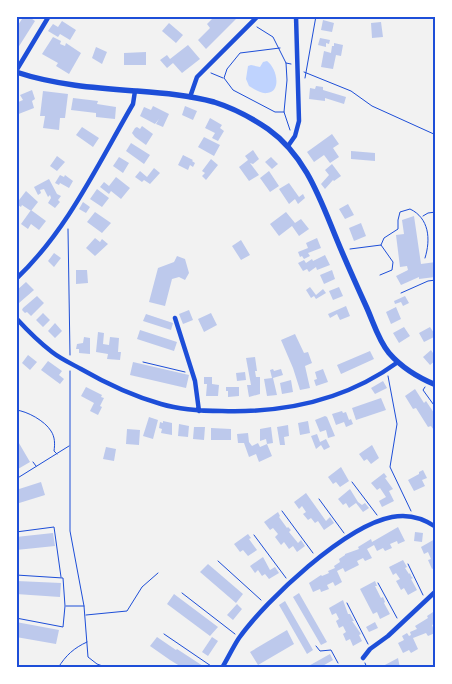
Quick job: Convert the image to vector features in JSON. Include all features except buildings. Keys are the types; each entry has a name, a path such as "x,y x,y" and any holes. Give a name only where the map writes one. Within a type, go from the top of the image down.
{"street":[{"path":"49,16 16,72 51,82 190,97 214,102 248,116 288,146 302,163 317,191 388,352 398,362 426,382 436,385"},
{"path":"288,146 295,136 300,121 296,16"},
{"path":"190,97 197,77 256,17"},
{"path":"16,279 44,249 68,216 132,104 135,91"},
{"path":"16,318 52,353 107,384 162,405 199,410 242,412 299,406 343,392 385,371 398,362"},
{"path":"175,318 193,374 199,410"},
{"path":"222,668 240,638 268,605 318,559 347,538 379,521 394,517 412,517 436,527"},
{"path":"363,658 370,649 388,636 436,591"}],"path":[{"path":"304,82 316,16"},
{"path":"251,22 273,37 286,63 287,80 284,112 286,122 295,136"},
{"path":"224,78 227,69 240,53 280,48"},
{"path":"298,64 305,73 350,91 372,106 436,135"},
{"path":"206,68 213,75 224,78 233,90 275,112 284,112"},
{"path":"381,245 384,238 398,229 400,212 410,209 422,217 429,239 425,258"},
{"path":"422,217 428,213 436,212"},
{"path":"68,216 71,381 70,531 84,606 88,657 97,664 108,668"},
{"path":"342,250 381,245"},
{"path":"380,276 392,270 393,262 381,245"},
{"path":"401,293 428,281 436,280"},
{"path":"143,362 193,374"},
{"path":"385,371 397,424 390,467 411,510 412,517"},
{"path":"426,382 424,390 436,408"},
{"path":"16,410 24,410 51,430 55,441 54,451 58,454"},
{"path":"16,474 17,478 70,446"},
{"path":"33,462 36,467"},
{"path":"352,482 379,521"},
{"path":"319,499 347,538"},
{"path":"282,511 318,559"},
{"path":"16,532 54,527 61,577 64,578 65,606 63,627 16,618"},
{"path":"254,534 290,583"},
{"path":"218,561 268,605"},
{"path":"408,564 426,599"},
{"path":"85,615 127,611 142,587 158,573"},
{"path":"16,575 61,577"},
{"path":"378,582 396,617"},
{"path":"182,593 240,638"},
{"path":"346,603 370,649"},
{"path":"65,606 84,606"},
{"path":"164,634 214,668"},
{"path":"58,668 69,653 88,641"},
{"path":"316,646 320,651 331,650 338,663"},
{"path":"16,665 22,668"}],"water":[{"path":"267,61 275,74 276,84 272,92 265,93 249,86 246,79 248,66 260,67 263,62"}]}
